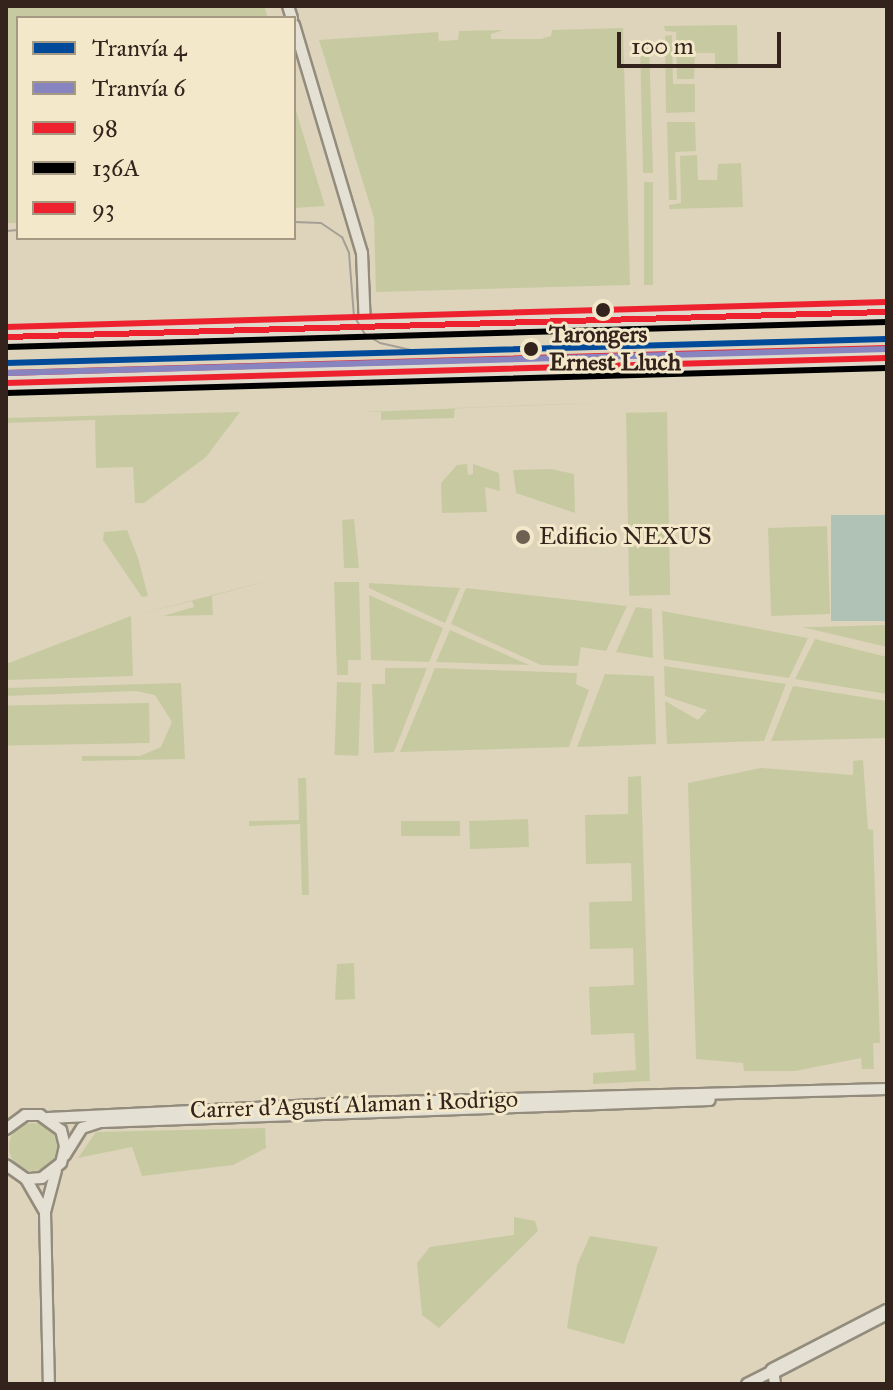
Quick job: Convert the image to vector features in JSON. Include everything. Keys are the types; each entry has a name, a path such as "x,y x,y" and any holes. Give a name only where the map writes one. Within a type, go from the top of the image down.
{"main road":[{"path":"6,337 887,312"},
{"path":"6,383 887,358"}],"street":[{"path":"296,32 362,253 365,327"},
{"name":"Carrer d'Agustí Alaman i Rodrigo","path":"12,1119 357,1103 868,1093 887,1089"},
{"name":"Carrer d'Agustí Alaman i Rodrigo","path":"868,1093 887,1098"},
{"name":"Carrer d'Agustí Alaman i Rodrigo","path":"502,1109 661,1096"},
{"name":"Carrer d'Agustí Alaman i Rodrigo","path":"45,1212 56,1170 65,1155 82,1128 101,1122 662,1104 741,1096"},
{"path":"48,1118 61,1130 65,1155"},
{"path":"6,1129 12,1119"},
{"path":"6,1165 26,1179 45,1212 49,1384"},
{"path":"26,1179 56,1170"},
{"path":"747,1384 774,1378 887,1312"}],"green space":[{"path":"6,6 264,6 267,16 16,16 16,223 6,223"},
{"path":"737,25 738,68 715,69 715,53 695,53 694,79 677,79 676,32 665,31 664,26"},
{"path":"623,28 630,285 376,292 374,218 319,40 438,32 439,41 458,40 459,31 503,30 491,34 491,39 541,39 551,36 552,30"},
{"path":"672,35 673,84 695,84 695,112 666,113 665,36"},
{"path":"646,39 649,44 653,173 643,173 640,44"},
{"path":"296,111 325,206 296,208"},
{"path":"667,122 695,122 696,151 675,152 677,200 669,200"},
{"path":"697,155 698,180 717,180 718,164 741,163 743,207 669,209 669,205 681,203 680,156"},
{"path":"644,182 653,182 653,285 644,285"},
{"path":"455,408 454,418 381,420 381,412 365,412"},
{"path":"240,412 206,457 144,503 135,503 133,467 96,468 95,420 6,423 6,418"},
{"path":"667,412 670,595 629,596 626,413"},
{"path":"467,464 468,475 473,474 473,464 499,473 500,491 485,487 487,512 442,513 441,483 457,465"},
{"path":"551,469 574,474 575,513 516,493 513,470"},
{"path":"354,519 359,568 344,568 342,520"},
{"path":"827,526 830,614 771,616 768,528"},
{"path":"127,530 148,596 142,597 103,540 104,532"},
{"path":"268,581 212,596 213,615 163,616 194,607 192,601 135,615"},
{"path":"334,582 359,582 361,660 348,660 348,675 337,675"},
{"path":"369,583 460,588 445,623 369,588"},
{"path":"466,588 627,606 606,651 581,647 578,666 541,665 451,624"},
{"path":"369,595 443,628 429,662 371,660"},
{"path":"636,607 652,609 653,658 616,652"},
{"path":"662,611 808,638 789,678 664,659"},
{"path":"131,616 133,676 6,680 6,664"},
{"path":"887,625 887,647 802,627 815,627"},
{"path":"450,630 529,665 436,662"},
{"path":"815,639 887,657 887,694 795,679"},
{"path":"664,666 786,684 764,741 667,744 665,701 698,720 707,710 665,696"},
{"path":"385,668 427,668 394,752 374,753 372,684 385,684"},
{"path":"435,668 577,673 576,684 589,690 569,747 400,752"},
{"path":"605,674 654,676 656,744 577,747"},
{"path":"337,682 361,683 358,756 334,755"},
{"path":"181,683 185,759 82,761 82,756 140,756 161,747 172,722 155,695 136,691 6,696 6,688"},
{"path":"793,686 887,701 887,738 771,741"},
{"path":"149,703 150,743 7,745 6,705"},
{"path":"863,760 868,829 873,830 880,1043 873,1043 874,1069 862,1069 861,1058 795,1071 744,1071 743,1063 696,1059 688,783 761,768 853,775 853,761"},
{"path":"641,776 650,1081 593,1084 593,1073 636,1070 634,1033 591,1035 589,987 634,985 633,948 590,949 589,902 632,901 631,863 586,864 585,815 628,814 628,777"},
{"path":"298,778 306,778 309,895 302,895 300,824 249,826 249,821 299,820"},
{"path":"528,819 529,847 470,849 469,821"},
{"path":"401,821 460,821 460,836 401,836"},
{"path":"354,963 355,999 335,1000 337,964"},
{"path":"33,1123 42,1124 50,1130 56,1138 56,1156 50,1164 42,1170 33,1171 24,1170 16,1164 10,1156 9,1147 10,1138 16,1130 24,1124"},
{"path":"265,1128 266,1148 233,1165 142,1176 132,1147 78,1158 96,1132"},
{"path":"514,1217 535,1221 538,1231 439,1328 422,1315 417,1263 430,1247 514,1235"},
{"path":"590,1236 658,1247 624,1344 567,1328 577,1265"}],"shaded area":[{"path":"831,515 887,515 887,621 831,621"}],"tram line":[{"path":"296,222 321,223 342,237 349,253 354,316 365,334 380,343 420,352"},
{"path":"6,231 16,230"},
{"name":"4","path":"6,363 887,339"},
{"name":"6","path":"6,373 887,349"}],"transit line":[{"name":"93","path":"6,327 887,302"},
{"name":"98","path":"6,337 887,312"},
{"name":"136A","path":"6,347 887,322"},
{"name":"93","path":"6,373 887,348"},
{"name":"98","path":"6,383 887,358"},
{"name":"136A","path":"6,393 887,368"}],"place":[{"name":"Tarongers Ernest Lluch","path":"531,349"},
{"name":"Edificio NEXUS","path":"523,537"}]}
